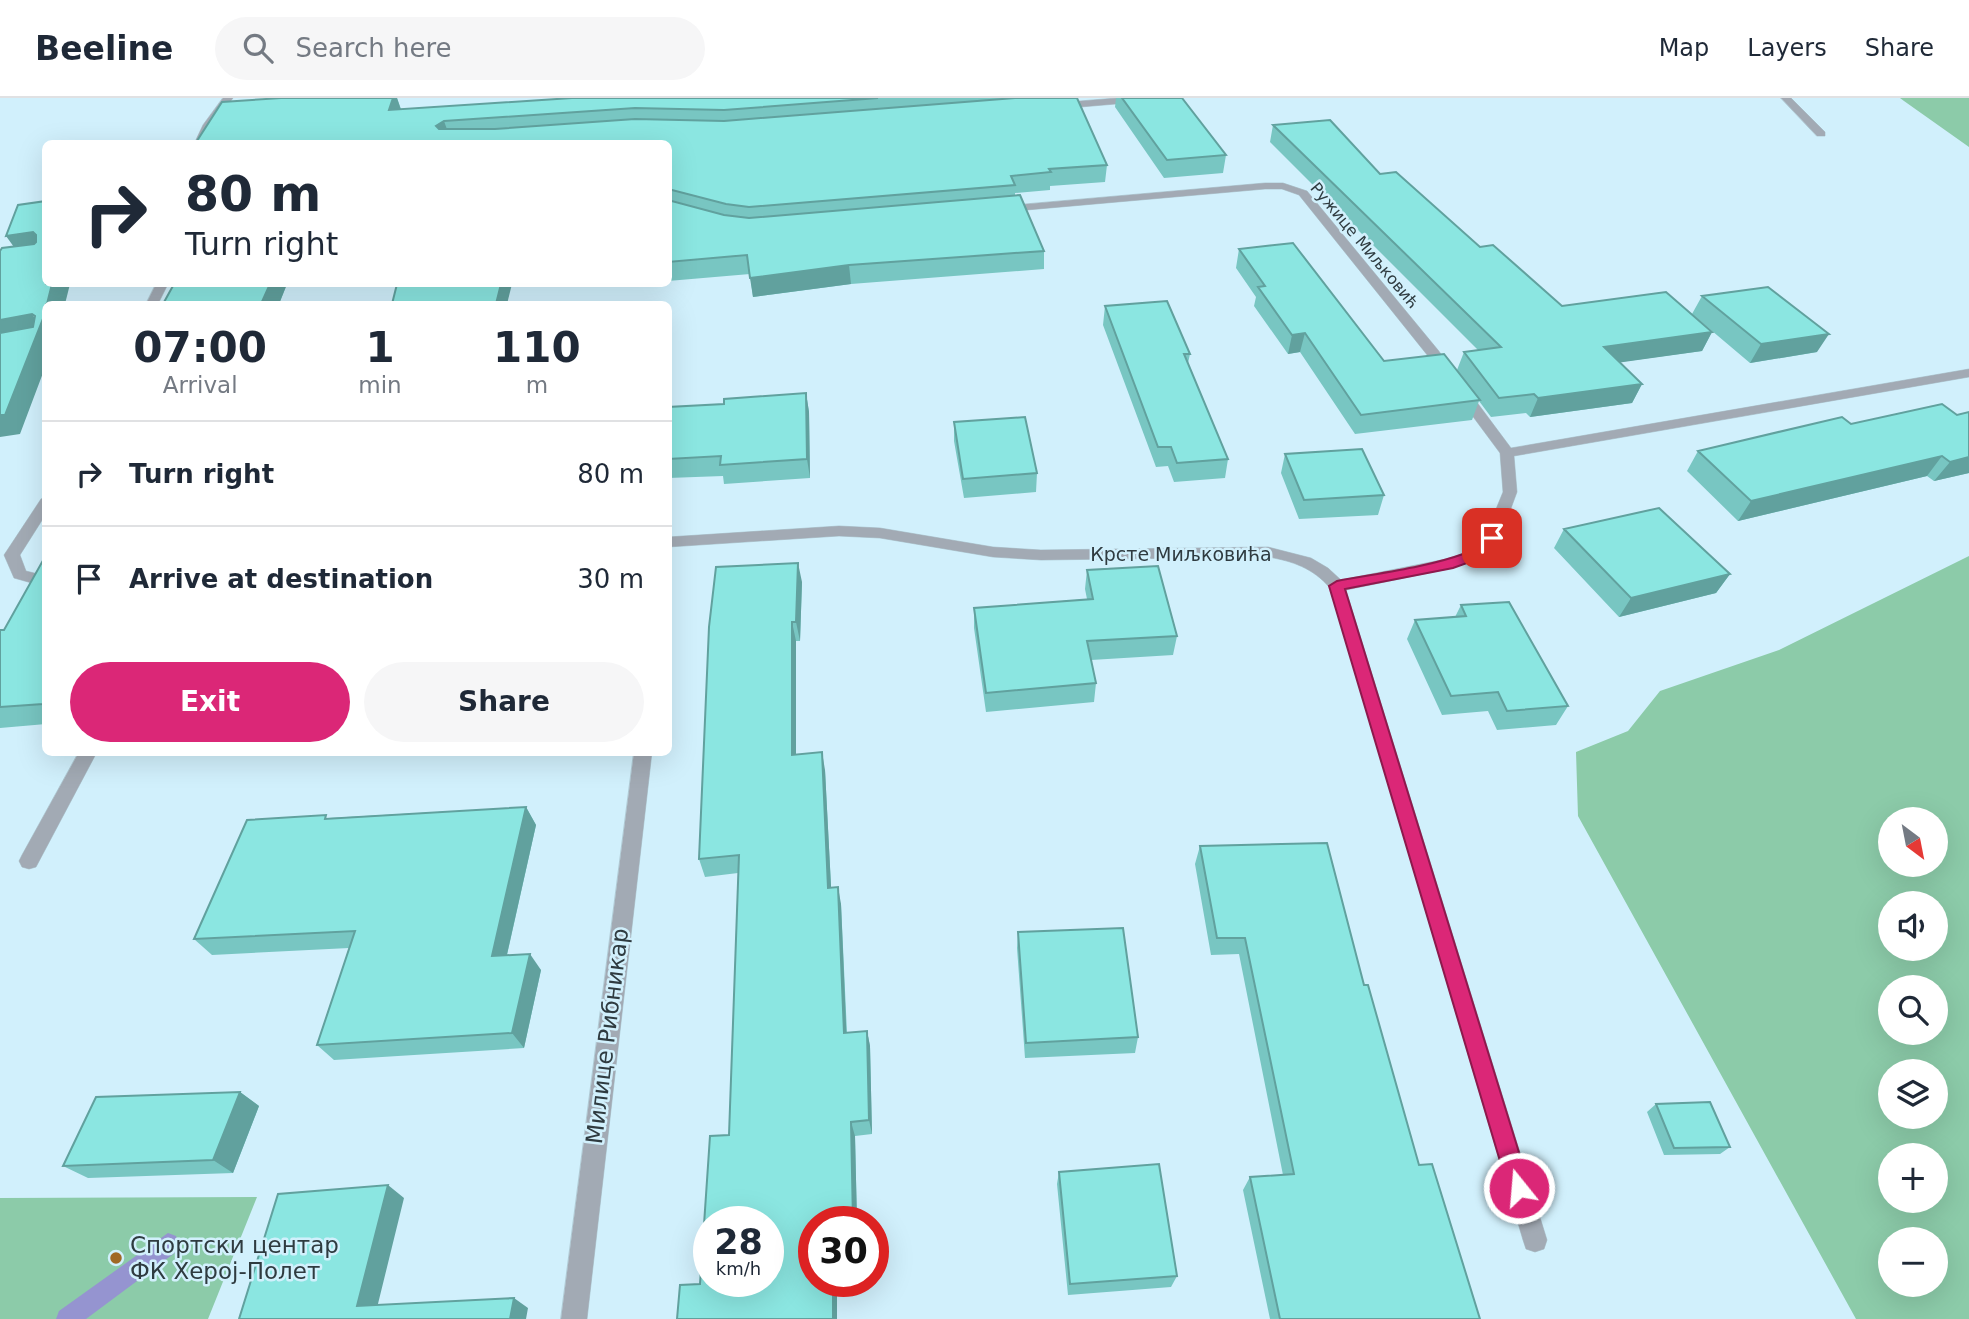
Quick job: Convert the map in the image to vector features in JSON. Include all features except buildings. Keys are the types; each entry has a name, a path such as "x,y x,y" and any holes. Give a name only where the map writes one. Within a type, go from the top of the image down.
{"street":[{"path":"201,140 208,125 228,98"},
{"path":"1043,107 1152,98"},
{"path":"1786,98 1821,134"},
{"name":"Ружице Миљковић","path":"992,211 1265,186 1294,188 1303,193 1433,353 1507,453"},
{"path":"1535,1240 1337,586 1448,564 1476,555 1492,538 1510,492 1507,453 1969,373"},
{"path":"42,508 12,555 20,574 42,582"},
{"name":"Крсте Миљковића","path":"672,545 839,531 880,533 993,552 1041,555 1268,552 1287,554 1306,561 1330,577 1337,586"},
{"path":"29,861 86,756"},
{"name":"Милице Рибникар","path":"574,1319 587,1191 642,756"}],"green space":[{"path":"1900,98 1969,98 1969,147 1904,101"},
{"path":"1969,556 1969,1319 1856,1319 1578,816 1576,752 1628,731 1660,691 1779,650"},
{"name":"Спортски центар ФК Херој-Полет","path":"257,1197 208,1319 0,1319 0,1198"}],"waterway":[{"path":"67,1319 168,1244"}],"place":[{"name":"Спортски центар ФК Херој-Полет","path":"116,1258"}],"route":[{"path":"1492,538 1476,555 1448,564 1337,586 1519,1188"}]}
